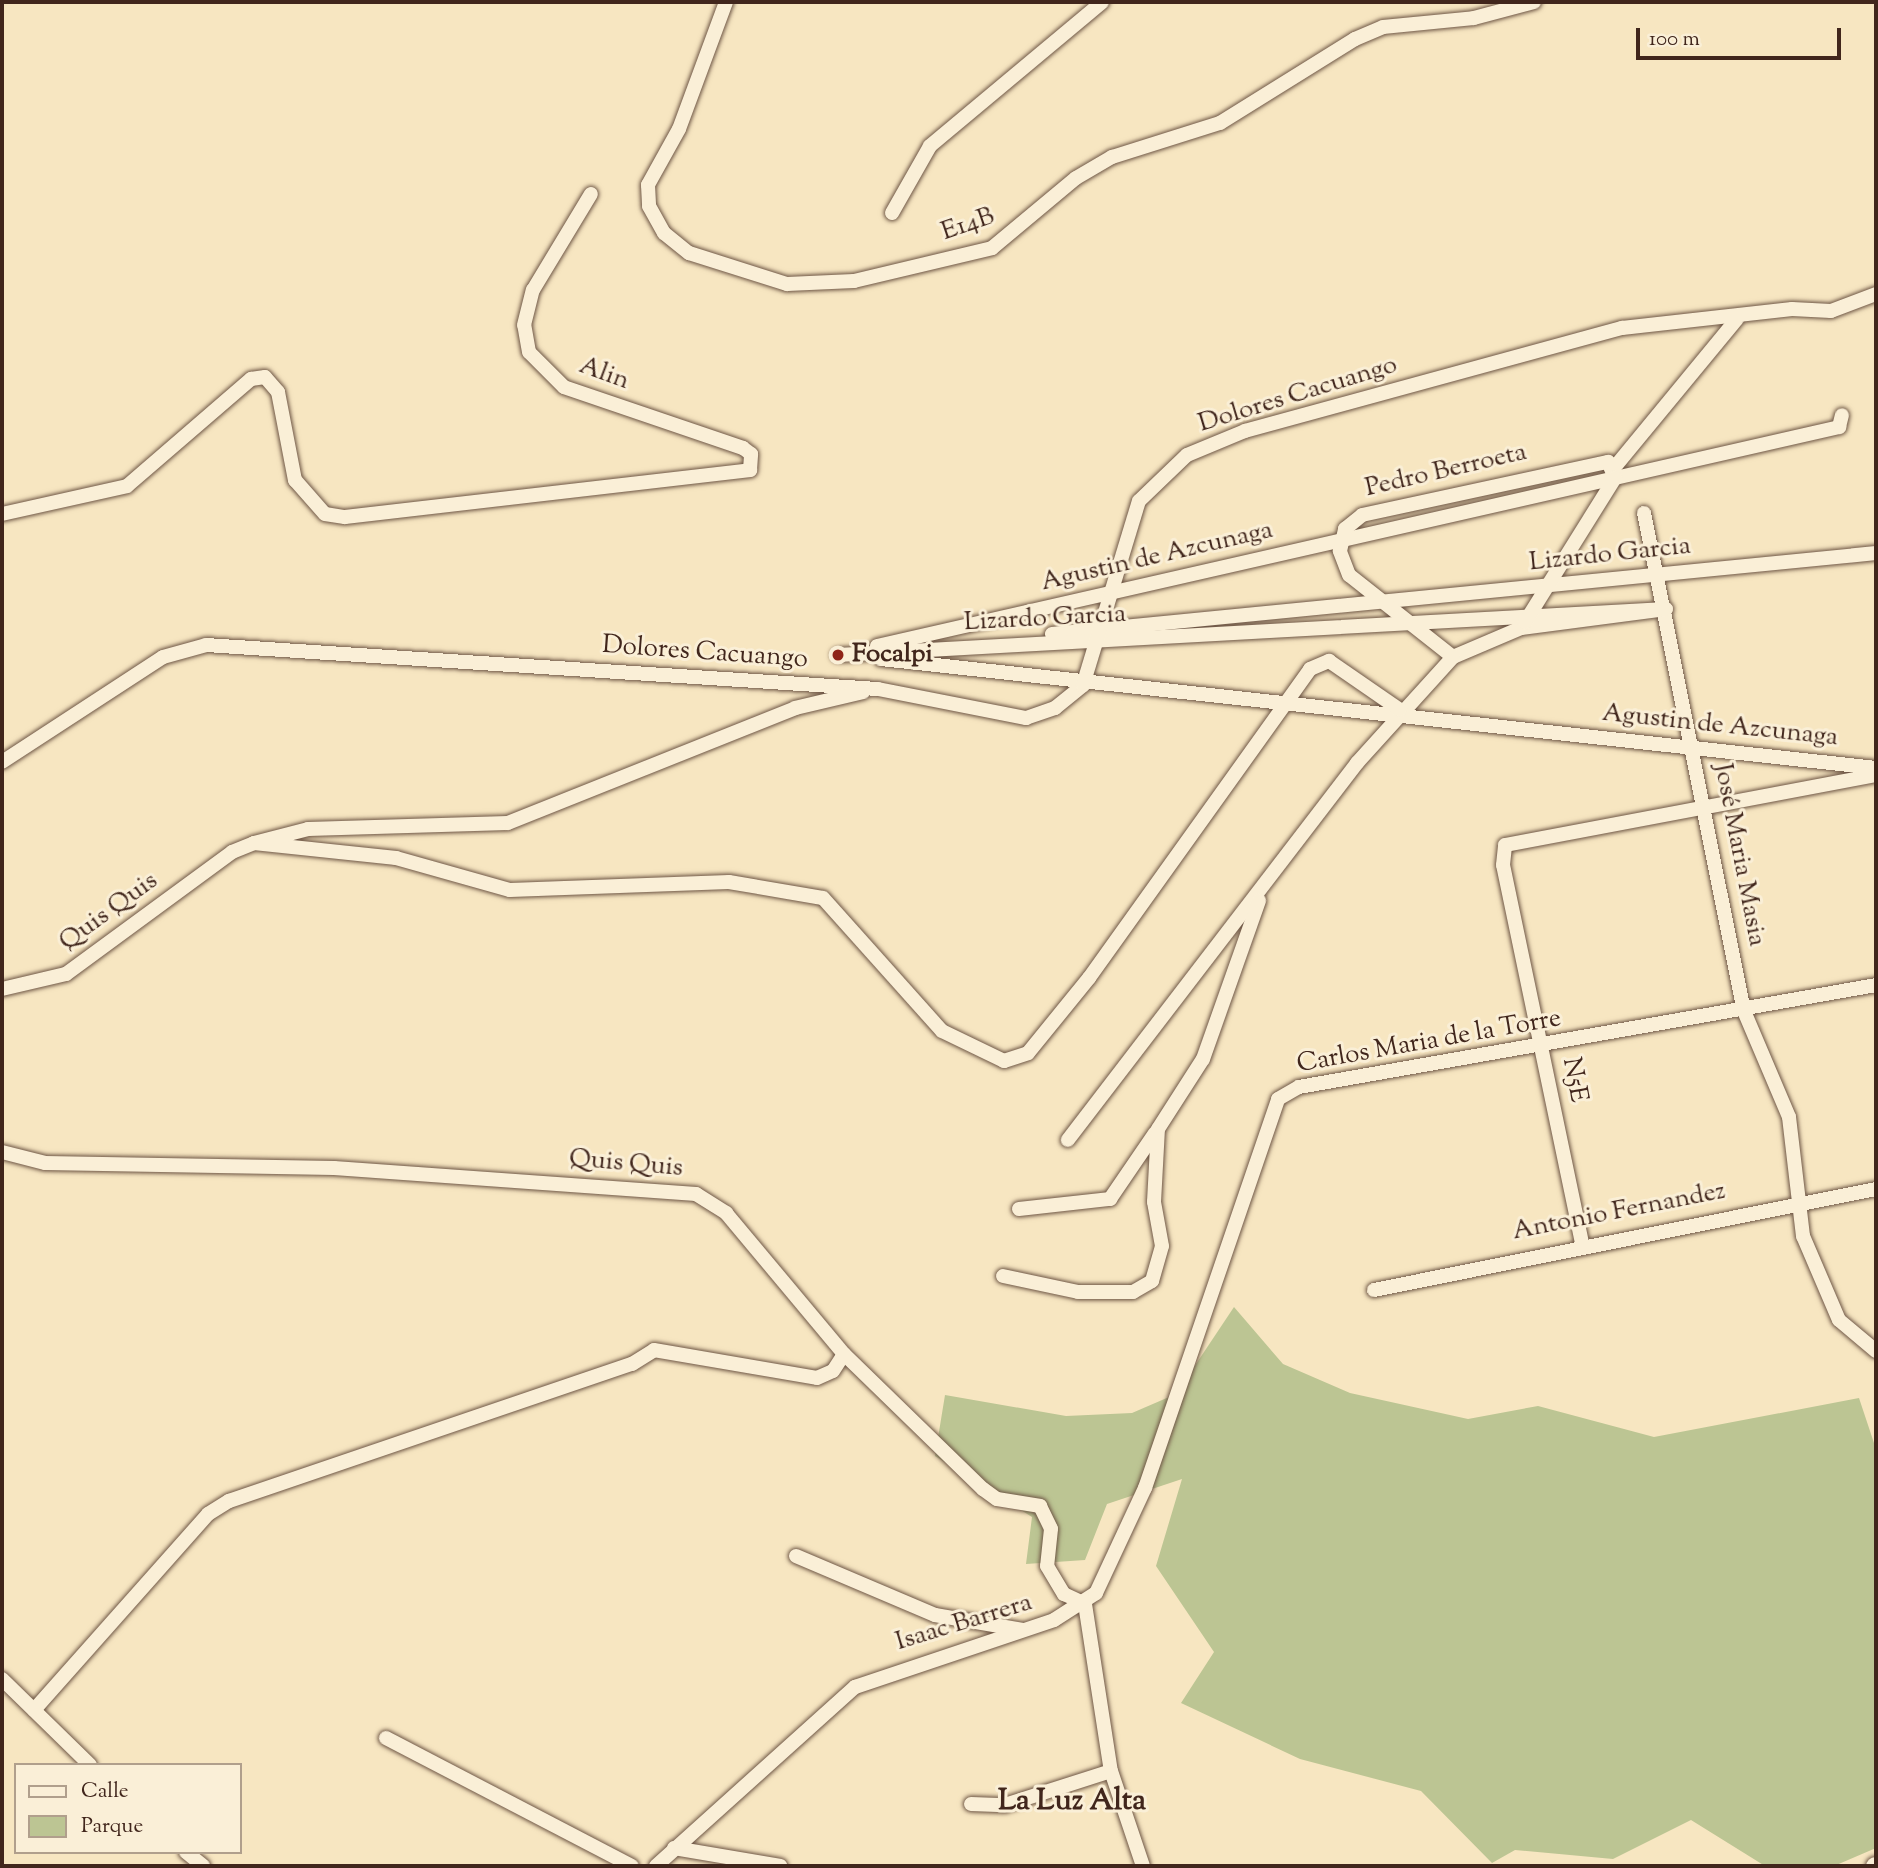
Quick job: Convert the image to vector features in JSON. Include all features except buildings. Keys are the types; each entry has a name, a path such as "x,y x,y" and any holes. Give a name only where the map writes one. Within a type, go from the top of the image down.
{"street":[{"name":"E14B","path":"726,2 679,129 648,185 649,206 664,233 689,253 753,276 812,284 992,248 1076,177 1112,157 1220,123 1355,39 1413,21 1474,18 1534,2"},
{"path":"892,213 930,146 1102,2"},
{"name":"Alin","path":"2,514 127,486 251,379 265,377 278,392 295,480 325,514 345,517 743,474 754,462 743,448 564,387 529,352 524,325 533,290 590,194"},
{"name":"Dolores Cacuango","path":"2,762 163,657 206,645 878,689 1014,720 1055,708 1084,681 1145,492 1187,455 1220,440 1622,328 1737,319 1792,309 1846,309 1876,294"},
{"path":"1525,622 1614,473 1737,319"},
{"name":"Agustin de Azcunaga","path":"838,655 1341,540 1614,473 1839,427 1842,415"},
{"name":"Pedro Berroeta","path":"1341,540 1362,515 1594,462 1614,473"},
{"name":"José Maria Masia","path":"1644,513 1666,609 1744,1011 1789,1116 1799,1202 1817,1278 1839,1320 1876,1351"},
{"path":"1341,540 1349,575 1453,657"},
{"name":"Lizardo Garcia","path":"1098,635 1383,601 1876,554"},
{"name":"Lizardo Garcia","path":"838,655 1098,635 1410,623 1525,622 1666,609"},
{"name":"Lizardo Garcia","path":"1068,1140 1260,897 1398,713 1453,657 1525,622"},
{"name":"Agustin de Azcunaga","path":"838,655 1286,704 1398,713 1876,768"},
{"path":"254,843 396,858 510,890 729,882 823,898 942,1031 1004,1061 1028,1053 1089,978 1310,669 1329,661 1398,713"},
{"name":"Quis Quis","path":"2,989 66,974 232,852 254,843 308,829 508,823 795,708 878,689"},
{"path":"1704,807 1876,775"},
{"name":"N5E","path":"1582,1243 1503,865 1505,845 1704,807"},
{"path":"1019,1209 1110,1199 1203,1059 1260,897"},
{"name":"Carlos Maria de la Torre","path":"1084,1604 1129,1532 1252,1188 1278,1099 1299,1087 1744,1011 1876,985"},
{"path":"1003,1276 1078,1292 1133,1292 1152,1281 1162,1246 1154,1202 1157,1129"},
{"name":"Quis Quis","path":"2,1152 45,1163 334,1168 696,1194 726,1213 844,1354 982,1489 997,1499 1040,1506 1051,1529 1047,1566 1064,1594 1084,1604"},
{"name":"Antonio Fernandez","path":"1374,1290 1582,1243 1876,1188"},
{"path":"34,1710 208,1514 229,1501 632,1364 654,1350 817,1378 833,1371 844,1354"},
{"path":"796,1556 935,1615 1028,1630"},
{"path":"1084,1604 1111,1771 1143,1866"},
{"name":"Isaac Barrera","path":"656,1866 855,1687 1028,1630 1084,1604"},
{"path":"2,1679 88,1763"},
{"path":"386,1738 632,1866"},
{"path":"971,1804 1005,1805 1111,1771"},
{"path":"674,1848 780,1866"},
{"path":"188,1854 203,1866"}],"green space":[{"path":"1234,1307 1283,1364 1350,1393 1468,1419 1538,1406 1654,1437 1859,1398 1876,1449 1876,1848 1834,1866 1765,1866 1691,1820 1613,1859 1515,1850 1492,1863 1421,1791 1300,1759 1181,1703 1214,1652 1156,1566 1182,1479 1107,1504 1085,1560 1026,1564 1032,1517 935,1456 945,1395 1066,1416 1132,1413 1176,1394"}],"place":[{"name":"Focalpi","path":"838,655"}],"district":[{"name":"La Luz Alta","path":"1072,1802"}]}
